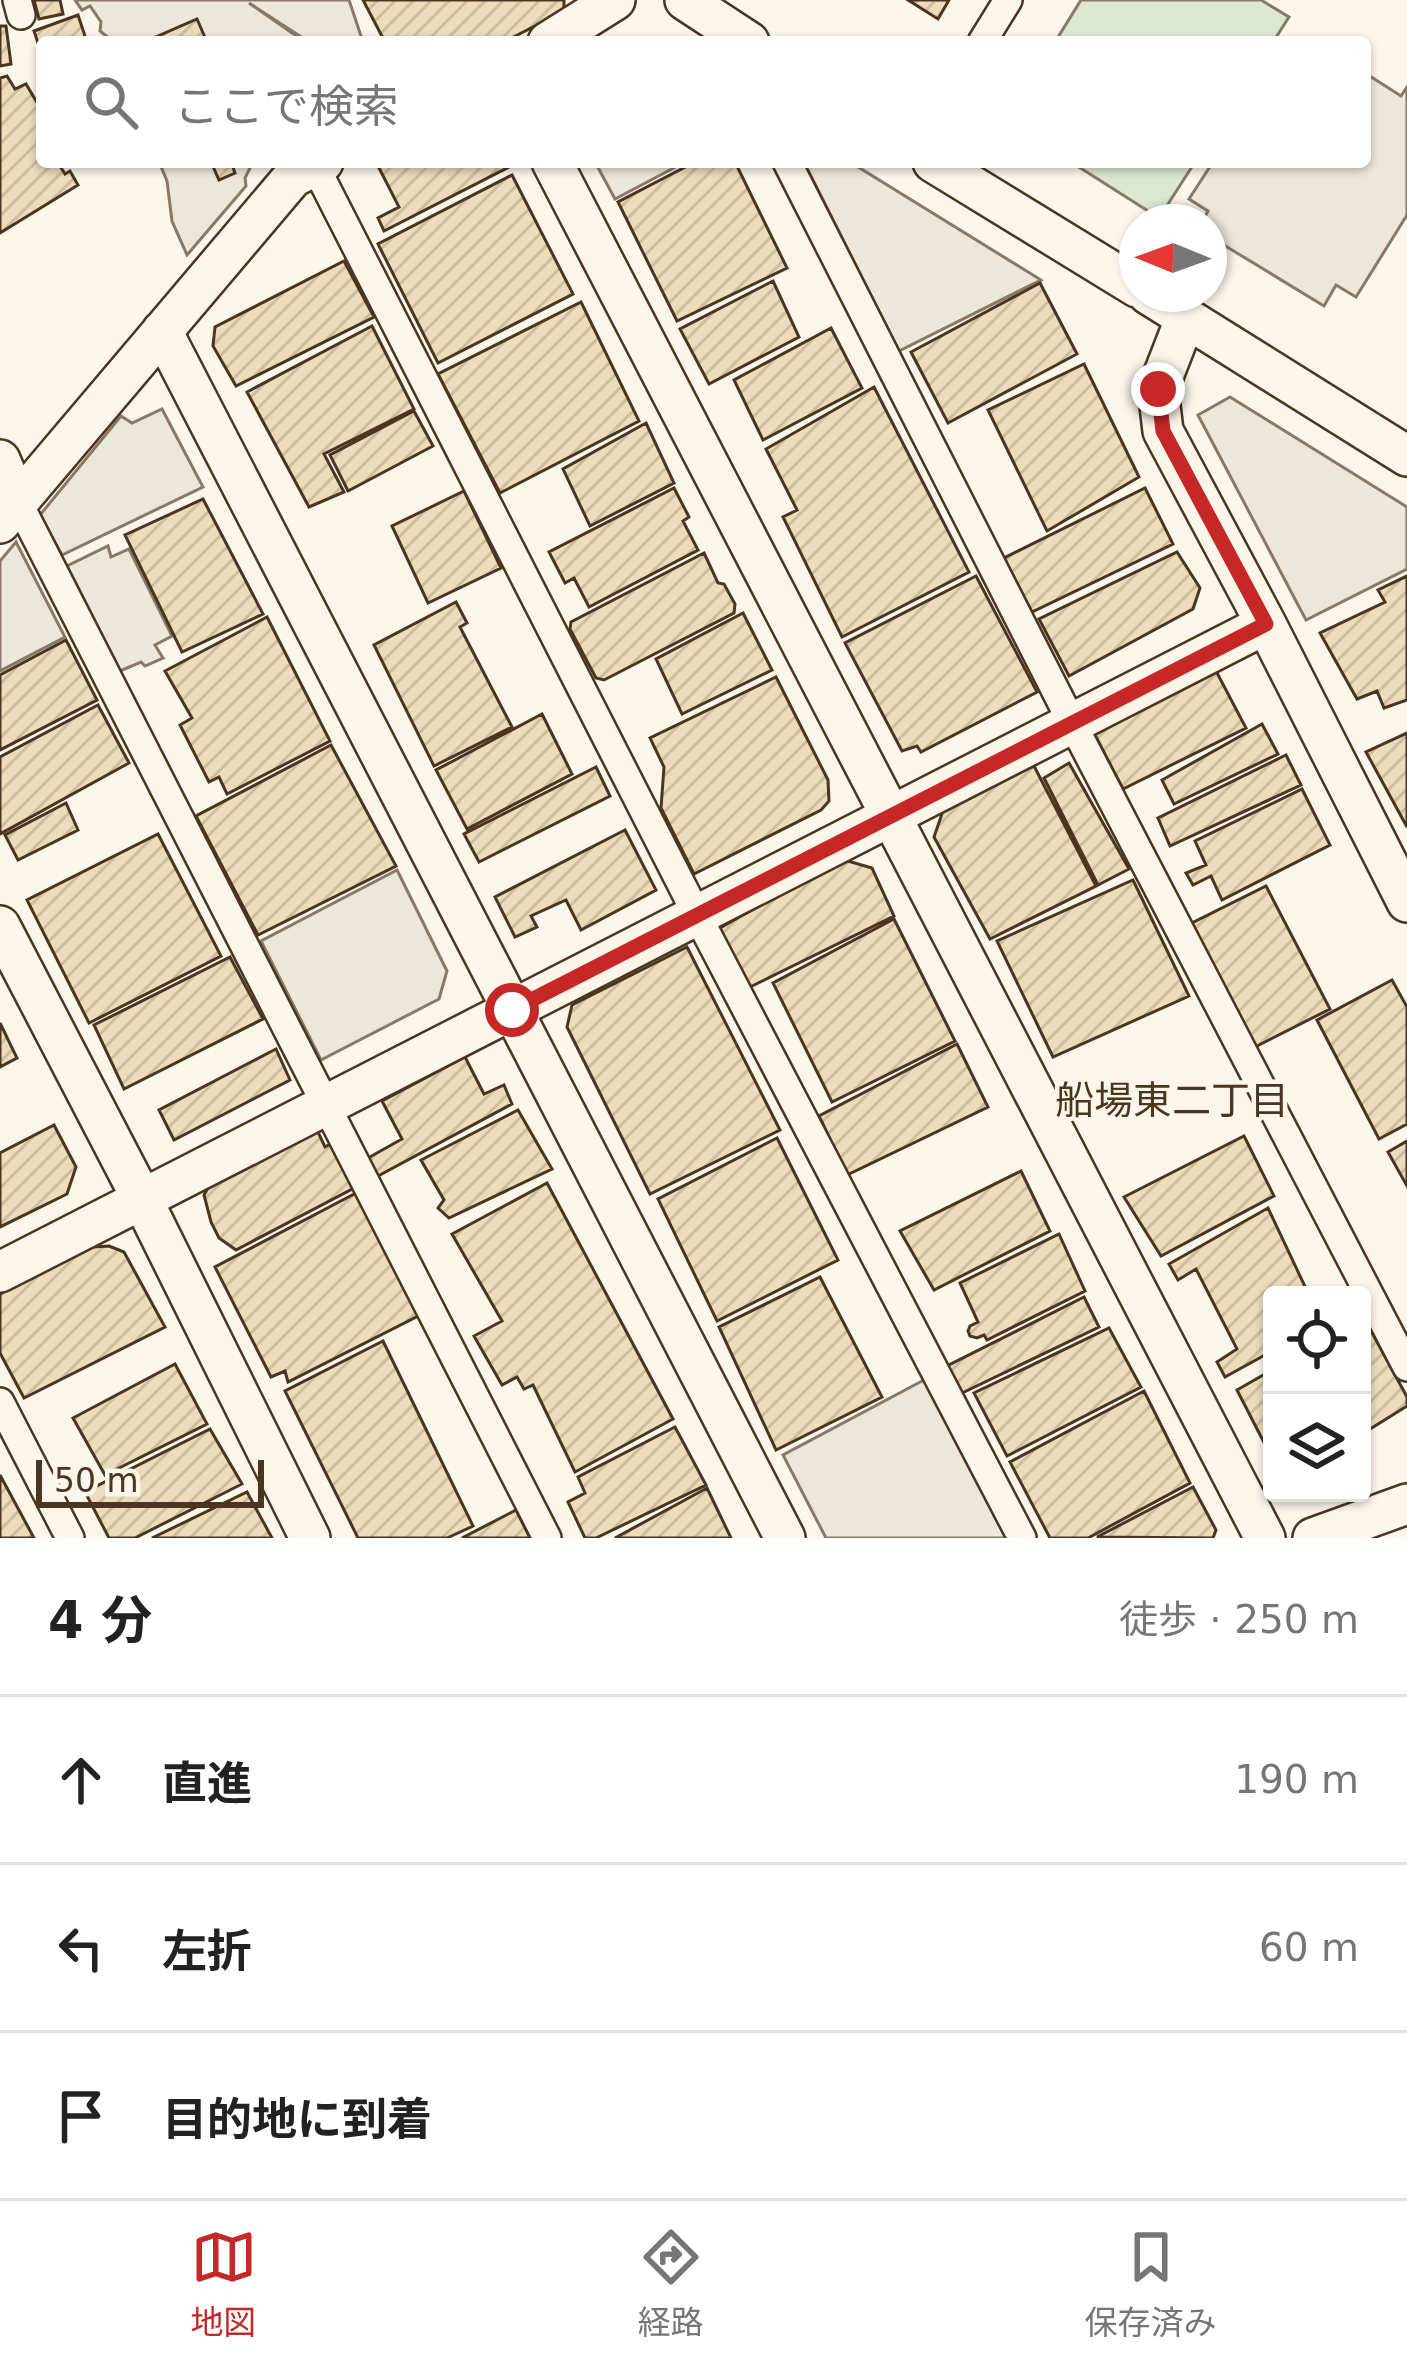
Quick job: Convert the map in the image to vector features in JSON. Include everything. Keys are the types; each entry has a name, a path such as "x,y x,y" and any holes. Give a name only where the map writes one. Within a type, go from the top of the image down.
{"street":[{"path":"558,36 615,0"},
{"path":"685,0 740,36"},
{"path":"986,36 1008,0"},
{"path":"9,513 293,177 311,168"},
{"path":"321,168 697,915 1022,1538"},
{"path":"555,168 1265,1538"},
{"path":"790,168 1407,1367"},
{"path":"943,168 1119,276"},
{"path":"1178,312 1407,456"},
{"path":"1186,317 1158,389 1163,431 1407,902"},
{"path":"162,332 785,1538"},
{"path":"0,460 9,513 326,1105 547,1538"},
{"path":"0,1271 1266,624"},
{"path":"0,926 310,1538"},
{"path":"0,1402 70,1538"},
{"path":"1313,1538 1407,1504"}],"green space":[{"path":"1081,0 1261,0 1289,17 1277,36 1059,36"},
{"path":"1080,168 1191,168 1168,204 1137,204"}],"shaded area":[{"path":"75,0 349,0 361,36 300,36 249,3 296,36 106,36 90,6 82,10"},
{"path":"1371,77 1401,96 1407,87 1407,215 1356,297 1336,285 1324,306 1227,247 1227,204 1197,204 1189,199 1209,168 1371,168"},
{"path":"162,168 250,168 246,186 187,255 172,221"},
{"path":"598,168 674,168 615,199"},
{"path":"807,168 860,168 1041,280 899,351"},
{"path":"1230,397 1407,507 1407,569 1306,620 1198,415"},
{"path":"162,409 203,487 62,555 40,515 121,416 132,423"},
{"path":"16,542 65,637 0,671 0,561"},
{"path":"108,546 111,557 129,549 172,636 155,645 163,658 120,671 67,566"},
{"path":"397,870 447,971 439,999 321,1060 261,941"},
{"path":"924,1380 1006,1538 826,1538 783,1455"}],"building":[{"path":"34,0 60,0 63,14 39,19"},
{"path":"363,0 564,0 564,11 516,36 382,36"},
{"path":"908,0 949,0 938,19"},
{"path":"78,15 85,36 36,37 34,31"},
{"path":"197,19 204,36 158,36"},
{"path":"0,26 6,26 11,64 0,66"},
{"path":"7,76 15,89 26,84 36,101 36,168 70,171 78,185 0,233 0,78"},
{"path":"214,168 233,168 235,173 219,180"},
{"path":"379,168 507,168 384,231 378,218 399,207"},
{"path":"683,168 738,168 787,268 677,321 618,202"},
{"path":"512,175 573,294 438,363 378,244"},
{"path":"344,261 374,317 236,386 213,346 215,327"},
{"path":"773,281 799,337 709,384 680,329"},
{"path":"1040,283 1077,354 948,423 911,352"},
{"path":"581,302 639,421 500,493 438,374"},
{"path":"372,326 414,409 324,454 344,492 309,507 247,392"},
{"path":"831,328 862,388 763,440 734,380"},
{"path":"1084,364 1139,477 1047,531 988,410"},
{"path":"874,387 969,572 842,637 783,517 797,510 766,449"},
{"path":"414,411 433,446 348,491 330,455"},
{"path":"646,423 674,483 590,526 563,469"},
{"path":"674,488 698,550 589,607 574,578 565,583 549,552"},
{"path":"1145,488 1173,544 1032,612 1004,558"},
{"path":"464,491 501,568 428,603 392,526"},
{"path":"203,499 263,614 182,652 125,535"},
{"path":"1177,552 1200,588 1193,609 1069,676 1039,619"},
{"path":"704,553 718,583 724,584 735,604 734,613 604,680 596,678 570,629 571,622"},
{"path":"976,576 1037,692 921,752 917,746 902,751 845,643"},
{"path":"1407,576 1407,700 1384,708 1377,691 1357,699 1320,633 1385,602 1378,590"},
{"path":"456,602 467,623 460,627 512,727 434,766 374,645"},
{"path":"743,613 772,670 682,714 656,659"},
{"path":"267,617 330,741 227,794 219,777 209,782 180,725 192,718 165,671"},
{"path":"66,640 97,700 0,750 0,675"},
{"path":"1216,671 1246,728 1123,789 1094,733"},
{"path":"776,677 828,780 829,801 821,810 694,874 661,808 664,767 650,738"},
{"path":"98,705 129,763 0,834 0,757"},
{"path":"542,714 572,774 467,829 436,770"},
{"path":"1262,724 1278,754 1174,804 1162,780"},
{"path":"1407,733 1407,827 1366,752"},
{"path":"331,745 396,866 258,935 196,816"},
{"path":"1286,755 1301,785 1170,846 1158,818"},
{"path":"1069,763 1129,869 1098,885 1044,778"},
{"path":"1034,766 1096,886 990,939 934,837 945,805"},
{"path":"596,767 610,796 479,862 464,834"},
{"path":"1302,789 1330,845 1222,900 1211,876 1193,885 1186,873 1206,865 1195,841"},
{"path":"66,803 78,830 18,860 5,835"},
{"path":"625,830 656,890 581,930 566,900 531,916 537,927 515,937 495,897"},
{"path":"158,834 221,956 89,1023 27,900"},
{"path":"841,859 872,868 894,916 748,988 720,928"},
{"path":"1133,880 1189,996 1053,1057 997,941"},
{"path":"1266,886 1330,1009 1255,1047 1192,923"},
{"path":"894,919 955,1041 832,1102 773,983"},
{"path":"687,947 780,1130 650,1194 567,1027 572,1005"},
{"path":"230,957 263,1019 124,1089 94,1025"},
{"path":"1392,980 1407,1007 1407,1124 1379,1139 1317,1020"},
{"path":"0,1023 17,1058 0,1067"},
{"path":"957,1044 988,1107 847,1175 819,1116"},
{"path":"276,1049 290,1080 174,1140 159,1110"},
{"path":"465,1057 484,1094 504,1085 512,1104 378,1176 368,1158 402,1139 382,1101"},
{"path":"518,1110 552,1169 449,1218 438,1208 444,1200 421,1160"},
{"path":"54,1125 76,1167 67,1194 0,1227 0,1153"},
{"path":"317,1130 325,1147 334,1142 356,1187 236,1250 219,1238 204,1195 209,1186"},
{"path":"1244,1136 1274,1196 1161,1256 1124,1197"},
{"path":"777,1138 838,1260 717,1321 658,1199"},
{"path":"1407,1141 1407,1186 1388,1152"},
{"path":"1021,1171 1050,1231 934,1290 900,1231"},
{"path":"547,1183 673,1419 575,1472 533,1385 524,1389 517,1377 502,1385 474,1336 502,1321 452,1234"},
{"path":"358,1192 422,1314 288,1382 285,1371 271,1377 215,1267"},
{"path":"1268,1208 1305,1286 1263,1286 1263,1356 1225,1377 1217,1362 1237,1349 1196,1269 1178,1280 1169,1264"},
{"path":"1059,1234 1085,1291 987,1340 984,1335 970,1336 970,1326 978,1322 960,1283"},
{"path":"93,1247 124,1252 165,1327 24,1398 0,1353 0,1294"},
{"path":"820,1277 882,1397 776,1450 719,1327"},
{"path":"1084,1297 1099,1327 960,1394 947,1366"},
{"path":"1109,1328 1141,1387 1007,1456 974,1393"},
{"path":"1371,1331 1407,1397 1407,1406 1371,1428"},
{"path":"383,1341 473,1526 447,1538 358,1538 285,1391"},
{"path":"175,1364 207,1424 105,1475 73,1418"},
{"path":"1263,1375 1263,1441 1237,1390"},
{"path":"1144,1391 1190,1483 1088,1538 1050,1538 1010,1462"},
{"path":"675,1427 706,1485 596,1538 585,1538 568,1502 585,1493 578,1477"},
{"path":"210,1429 242,1484 135,1538 109,1538 85,1492"},
{"path":"0,1475 34,1538 0,1538"},
{"path":"1193,1487 1216,1530 1213,1538 1097,1537"},
{"path":"707,1488 731,1538 615,1538"},
{"path":"247,1492 272,1538 152,1538"},
{"path":"516,1510 530,1538 462,1538"}],"district":[{"name":"船場東二丁目","path":"1172,1100"}],"route":[{"path":"512,1010 1266,624 1163,431 1158,389"}]}
